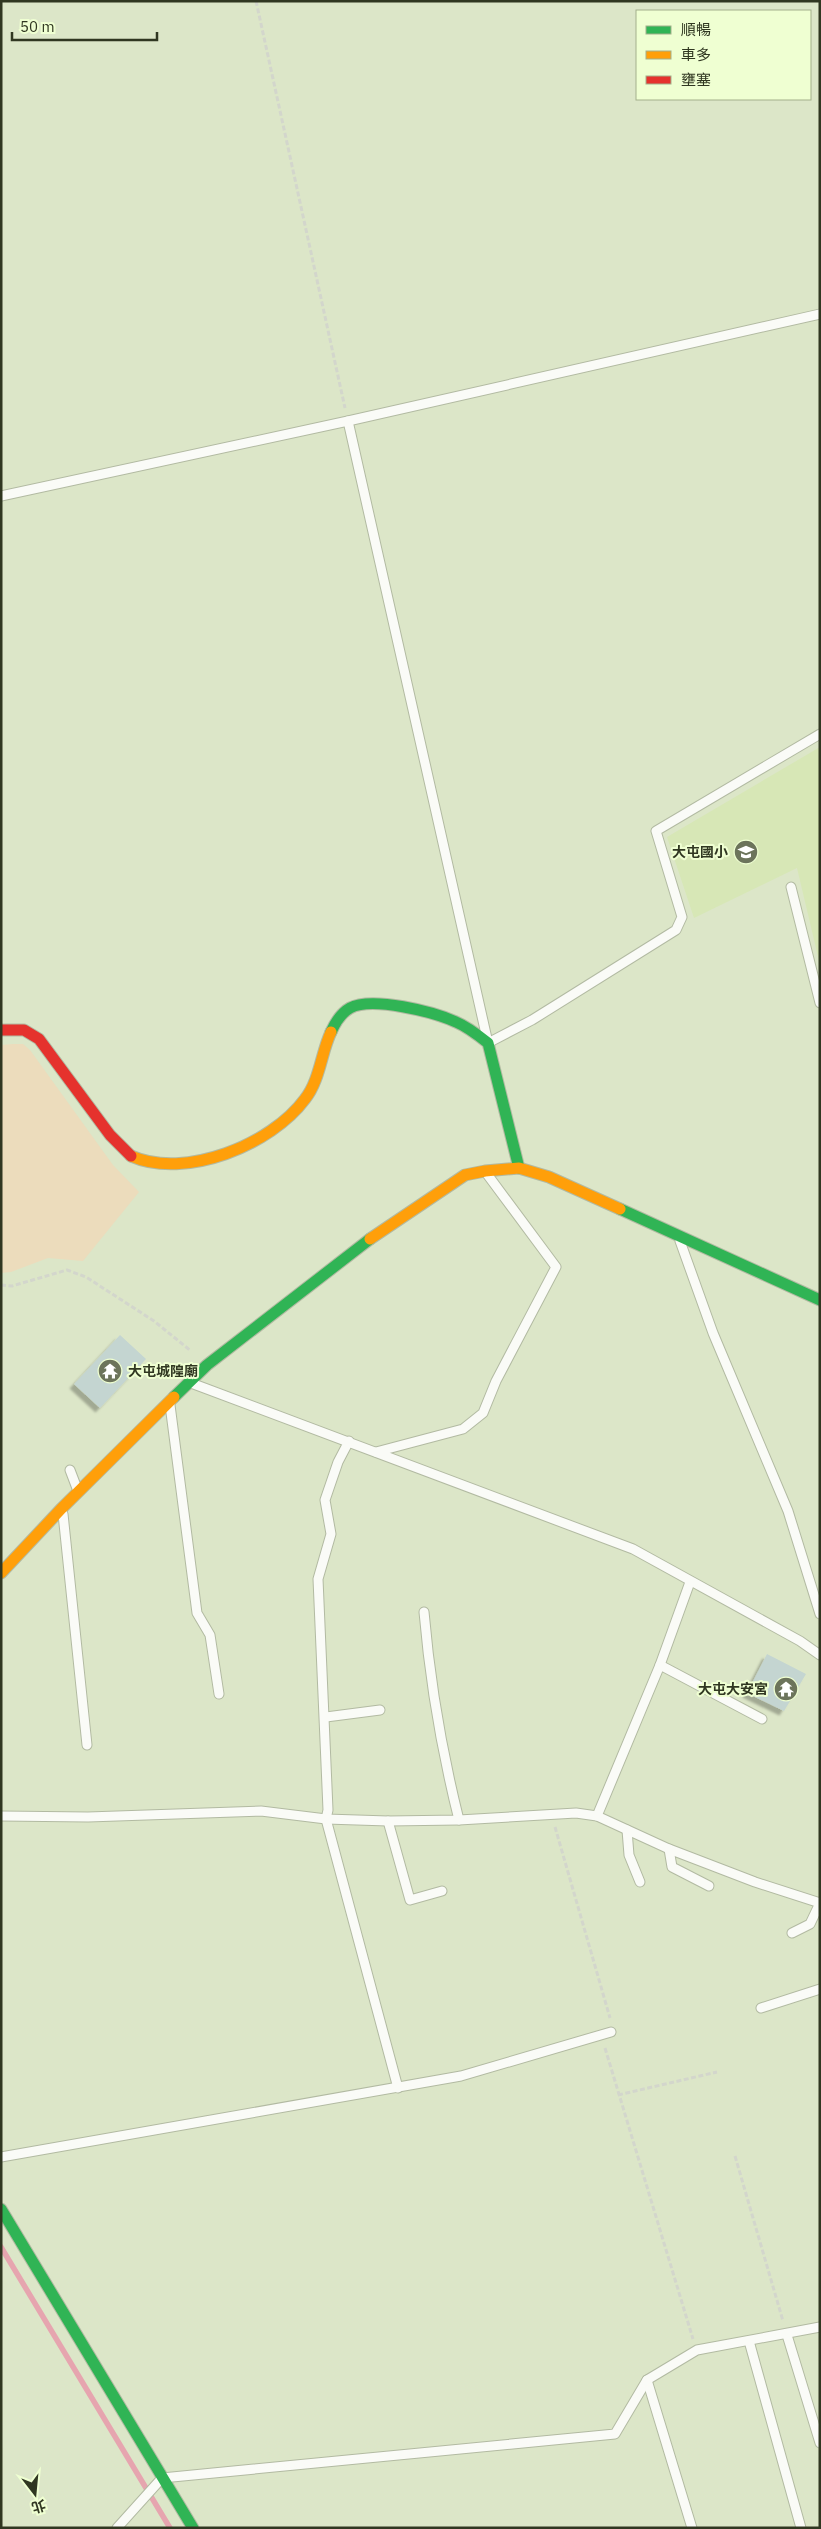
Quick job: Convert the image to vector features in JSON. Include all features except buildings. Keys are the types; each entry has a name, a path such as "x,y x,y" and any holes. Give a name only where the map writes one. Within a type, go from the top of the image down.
{"street":[{"path":"1,1030 24,1030 39,1039 110,1136 130,1155 164,1165 188,1163 226,1154 257,1139 295,1110 310,1093 325,1047 337,1021 350,1008 376,1003 456,1021 488,1043 519,1168"},
{"path":"1,1573 62,1508 207,1365 366,1242 465,1175 519,1168 549,1177 820,1300"},
{"path":"1,2209 193,2528"}],"lane":[{"path":"1,496 348,421 820,314"},
{"path":"348,421 488,1043 532,1020 676,930 682,917 656,831 820,734"},
{"path":"791,886 820,1003"},
{"path":"376,1452 463,1428 483,1413 496,1381 556,1267 485,1171"},
{"path":"677,1234 713,1333 788,1511 820,1614"},
{"path":"189,1382 633,1549 800,1641 820,1655"},
{"path":"170,1402 197,1613 210,1635 219,1694"},
{"path":"349,1441 338,1462 325,1500 331,1534 318,1578 326,1717 328,1810 326,1819 398,2088"},
{"path":"70,1470 78,1494"},
{"path":"62,1508 87,1745"},
{"path":"597,1816 660,1665 690,1582"},
{"path":"424,1612 429,1668 448,1776 459,1820"},
{"path":"660,1665 762,1719"},
{"path":"326,1717 380,1710"},
{"path":"1,1816 88,1817 261,1811 326,1819 388,1821 459,1820 576,1813 597,1816 669,1849 755,1882 820,1903 810,1924 792,1933"},
{"path":"388,1821 410,1900 442,1891"},
{"path":"626,1830 629,1855 640,1882"},
{"path":"669,1849 672,1867 708,1886"},
{"path":"761,2008 820,1989"},
{"path":"1,2157 462,2076 611,2032"},
{"path":"117,2528 162,2478 615,2434 647,2380 697,2350 820,2328"},
{"path":"787,2335 820,2443"},
{"path":"749,2342 801,2528"},
{"path":"647,2380 692,2528"}],"path":[{"path":"256,1 348,421"},
{"path":"1,1284 12,1286 67,1270 86,1277 154,1320 207,1365"},
{"path":"551,1815 610,2011 611,2032 605,2050 697,2350"},
{"path":"618,2095 717,2072"},
{"path":"735,2156 787,2335"}],"shaded area":[{"name":"大屯國小","path":"820,747 820,965 797,868 694,918 667,837"},
{"path":"23,1044 30,1050 113,1165 139,1192 83,1261 48,1258 11,1272 1,1273 1,1045"}],"waterway":[{"path":"1,2247 170,2528"}],"traffic: fast":[{"path":"331,1032 339,1018 347,1010 360,1005 373,1004 403,1007 433,1014 460,1024 477,1034 488,1043 519,1168"},
{"path":"620,1209 820,1300"},
{"path":"174,1397 207,1365 370,1239"},
{"path":"1,2209 193,2528"}],"traffic: slow":[{"path":"131,1156 153,1162 176,1164 201,1161 226,1154 249,1144 271,1131 290,1116 310,1092 331,1032"},
{"path":"370,1239 465,1175 485,1171 519,1168 549,1177 620,1209"},
{"path":"1,1573 62,1508 174,1397"}],"traffic: jam":[{"path":"1,1030 24,1030 39,1039 110,1135 131,1156"}],"place":[{"name":"大屯國小","path":"746,852"},
{"name":"大屯城隍廟","path":"110,1371"},
{"name":"大屯大安宮","path":"786,1689"}]}
